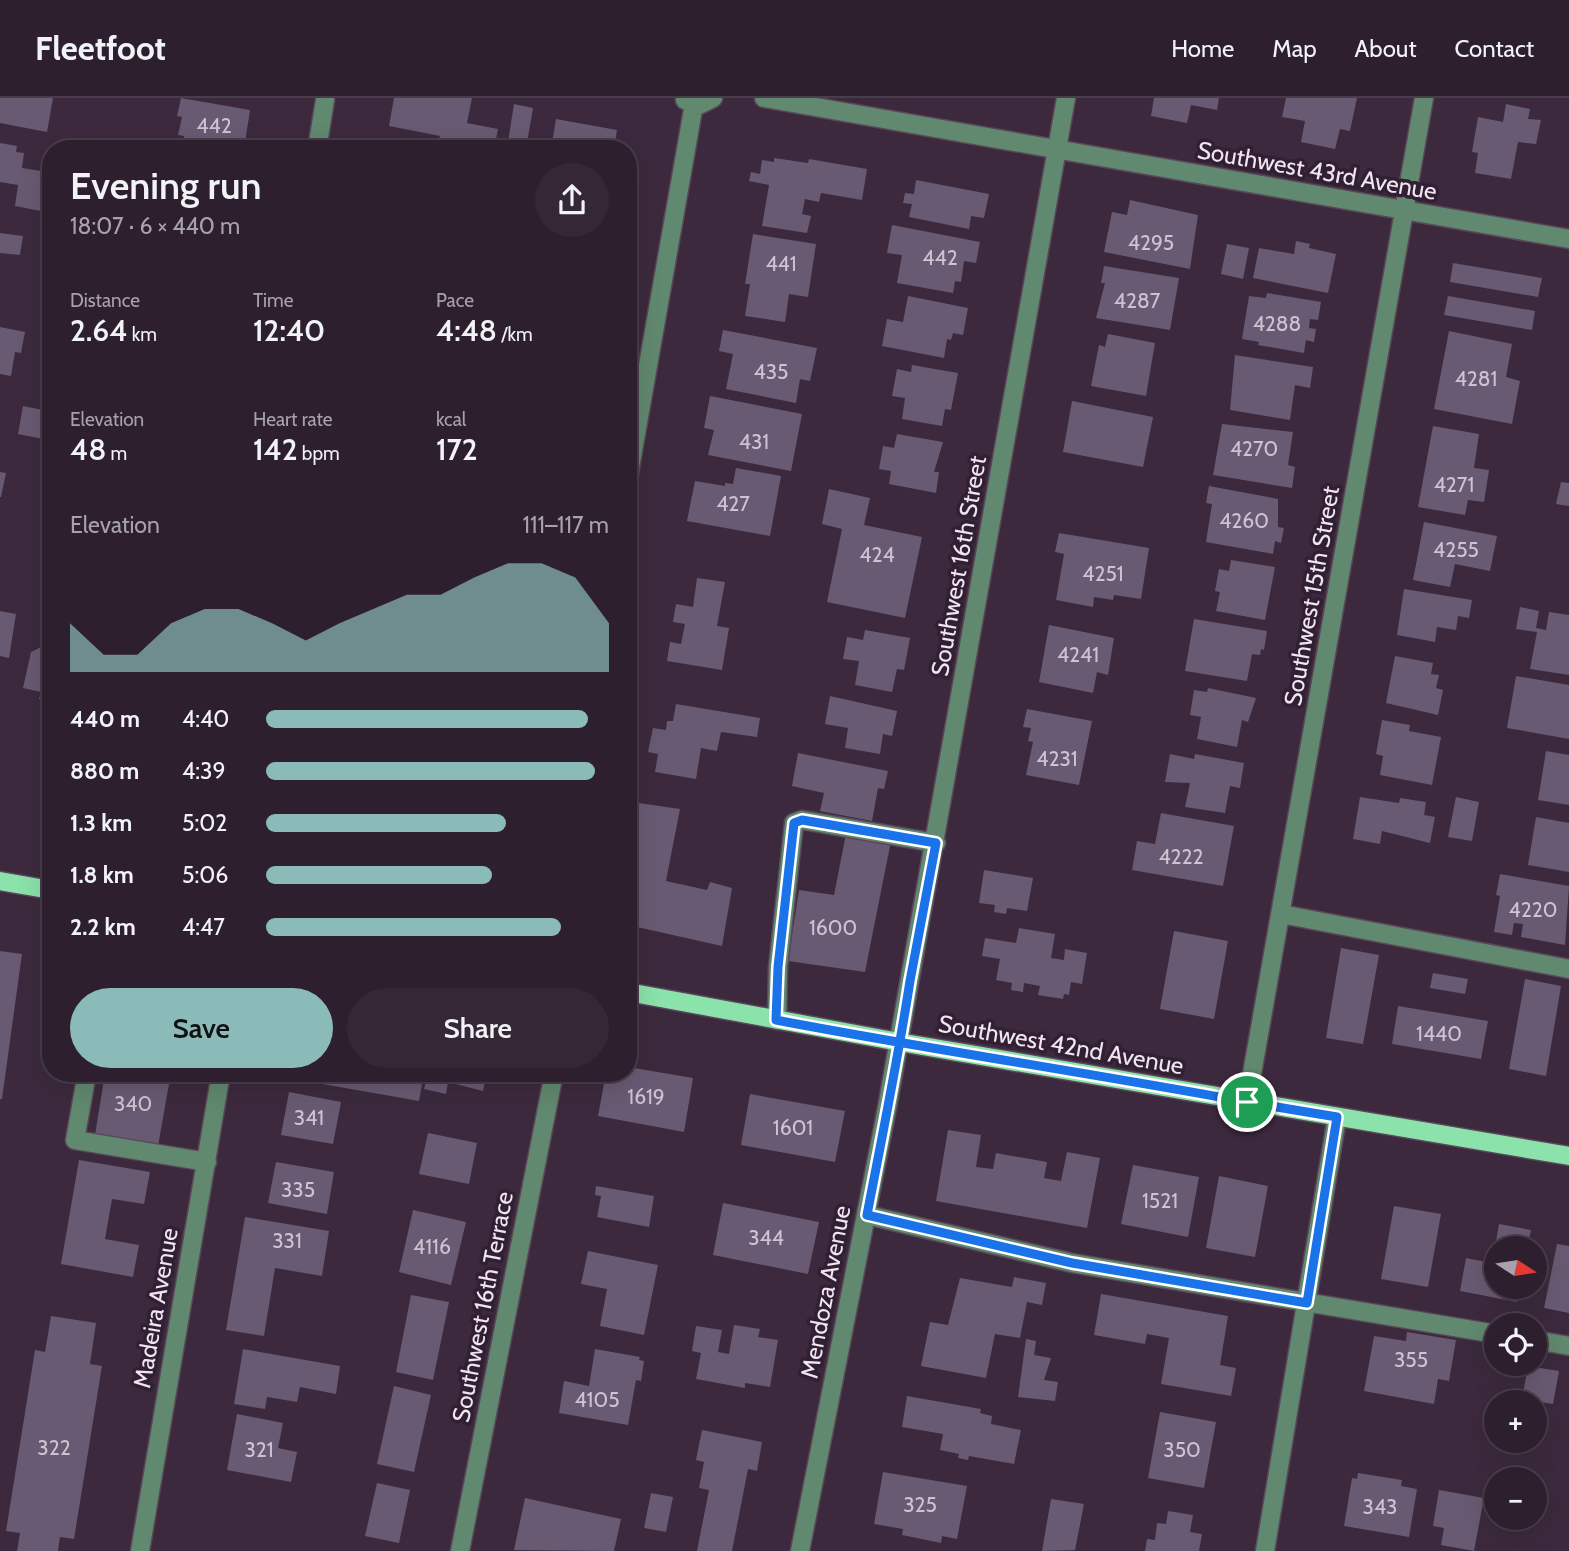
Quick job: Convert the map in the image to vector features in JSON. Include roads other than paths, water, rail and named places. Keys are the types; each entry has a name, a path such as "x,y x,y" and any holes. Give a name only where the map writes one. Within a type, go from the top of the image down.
{"main road":[{"path":"0,880 42,888"},
{"name":"Southwest 42nd Avenue","path":"637,994 899,1042 1569,1156"}],"street":[{"path":"637,423 689,101 704,104 713,98"},
{"name":"Southwest 43rd Avenue","path":"764,98 1569,239"},
{"name":"Southwest 16th Street","path":"899,1042 1066,98"},
{"name":"Southwest 15th Street","path":"1247,1102 1424,98"},
{"path":"319,140 326,99"},
{"path":"776,1020 778,967 794,823 802,820 936,843"},
{"path":"1281,914 1569,969"},
{"name":"Mendoza Avenue","path":"800,1551 899,1042"},
{"path":"85,1082 75,1140 206,1162"},
{"name":"Madeira Avenue","path":"140,1551 219,1082"},
{"name":"Southwest 16th Terrace","path":"460,1551 552,1082"},
{"path":"1265,1551 1337,1117"},
{"path":"867,1215 1072,1263 1484,1332"},
{"path":"1547,1342 1569,1346"}]}
